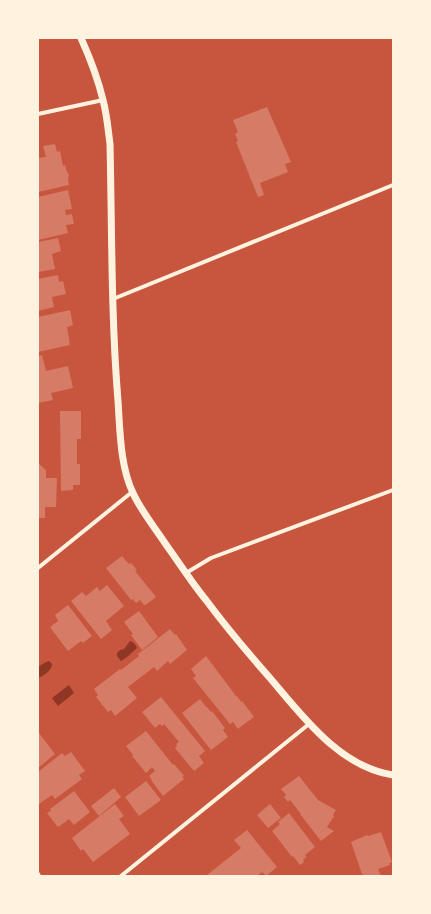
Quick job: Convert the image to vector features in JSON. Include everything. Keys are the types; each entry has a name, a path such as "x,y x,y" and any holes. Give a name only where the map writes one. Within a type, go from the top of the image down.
{"street":[{"path":"81,38 103,100 110,144 115,368 126,474 132,492 144,512 205,600 309,724 329,743 351,759 374,770 393,775"},
{"path":"38,114 103,100"},
{"path":"113,299 393,185"},
{"path":"186,573 211,558 393,490"},
{"path":"38,568 132,492"},
{"path":"121,876 309,724"}],"shaded area":[{"path":"130,641 134,643 137,648 121,661 117,656 117,653 124,649"},
{"path":"49,661 52,664 51,668 38,678 38,667"},
{"path":"69,685 74,693 58,706 52,698"}],"building":[{"path":"267,107 291,162 285,164 288,172 260,183 264,195 258,197 236,142 238,141 235,134 238,132 233,120"},
{"path":"55,144 57,152 60,151 63,166 65,165 68,173 69,185 38,192 38,158 46,157 43,146"},
{"path":"68,190 72,209 65,210 66,215 72,214 74,224 66,225 68,233 38,240 38,197"},
{"path":"58,238 61,251 52,254 55,269 38,272 38,242"},
{"path":"58,275 59,282 63,281 66,294 52,297 54,307 38,311 38,279"},
{"path":"70,310 73,325 67,327 70,345 38,352 38,317"},
{"path":"42,355 46,371 68,366 73,388 51,393 53,400 38,403 38,356"},
{"path":"60,411 81,411 81,439 77,439 77,464 80,464 80,485 73,485 73,490 61,491"},
{"path":"38,463 46,470 46,478 57,478 56,507 45,507 45,518 38,518"},
{"path":"122,556 137,570 135,571 156,597 147,604 144,605 140,600 136,603 133,599 131,600 106,568"},
{"path":"107,585 124,606 106,621 112,630 101,639 71,601 82,592 86,596 97,587 100,591"},
{"path":"68,605 92,636 83,643 81,641 68,651 50,627 58,621 55,615"},
{"path":"139,611 158,637 142,650 124,622"},
{"path":"170,629 175,635 176,634 187,650 170,664 168,661 157,671 154,667 128,687 137,698 115,716 111,710 108,712 96,697 98,695 94,689 139,656 138,654"},
{"path":"206,656 254,717 238,729 233,722 230,724 193,678 196,676 191,669"},
{"path":"161,697 205,751 199,756 204,763 194,771 175,748 177,746 176,744 179,742 164,724 162,726 160,724 155,728 142,712"},
{"path":"200,699 211,712 212,711 225,728 223,730 228,737 211,750 182,713"},
{"path":"146,731 173,765 174,764 184,776 182,777 184,779 163,796 149,776 155,771 152,767 146,773 126,746"},
{"path":"39,733 55,754 38,768 38,734"},
{"path":"71,752 85,771 79,775 82,779 55,799 52,795 39,804 38,772 62,753 65,756"},
{"path":"299,776 318,800 336,810 327,827 334,831 321,841 290,800 288,802 284,797 286,795 281,789"},
{"path":"146,781 161,800 139,816 125,797"},
{"path":"114,788 121,797 99,816 91,806"},
{"path":"74,791 90,812 74,825 69,819 58,827 47,813 51,811 50,809"},
{"path":"115,804 124,816 119,819 130,834 93,862 83,849 81,851 72,838"},
{"path":"270,804 281,818 268,828 257,815"},
{"path":"289,813 315,847 305,855 306,857 303,860 304,862 300,865 272,831 280,824 278,822"},
{"path":"247,830 277,867 266,876 262,872 257,876 208,876 207,875 241,848 234,840"},
{"path":"381,832 392,862 389,863 390,865 378,869 381,876 364,876 351,842 367,835"}]}
